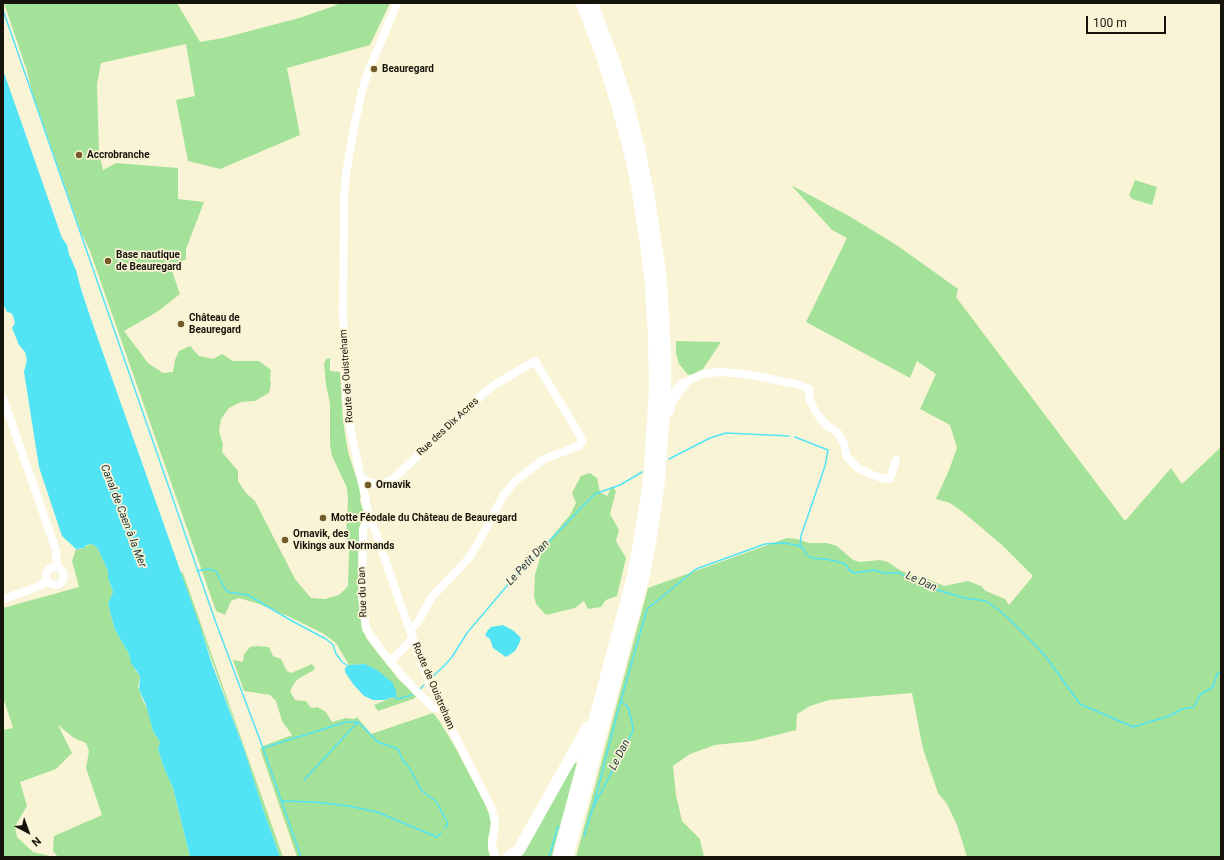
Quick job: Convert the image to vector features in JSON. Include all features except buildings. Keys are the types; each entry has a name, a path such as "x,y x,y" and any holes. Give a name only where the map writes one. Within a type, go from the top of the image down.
{"highway":[{"path":"558,857 633,576 646,505 655,389 654,337 649,263 643,219 627,141 610,82 582,3"},
{"path":"567,857 644,575 656,502 664,418 665,371 663,315 659,265 648,193 638,144 627,102 612,55 592,3"},
{"path":"665,371 672,385 683,385"},
{"path":"664,418 668,412 670,400 683,385"},
{"path":"510,857 519,850 586,731 600,700"}],"street":[{"name":"Route de Ouistreham","path":"397,3 377,50 362,91 353,132 344,198 343,315 347,402 350,431 370,517 422,666 492,809 495,823 492,844 496,857"},
{"name":"Rue des Dix Acres","path":"361,477 368,482 376,484 385,483 392,480 485,392 535,361 581,436 582,442 579,446 544,459 515,480 503,496 483,535 468,559 431,598 411,634"},
{"path":"683,385 702,374 720,372 745,374 796,384 809,389 810,401 815,411 826,425 838,433 844,444 847,457 858,468 875,476 890,479 896,460"},
{"path":"3,398 56,550 57,566"},
{"name":"Rue du Dan","path":"370,517 367,519 363,529 362,598 364,623 366,629 374,643 430,706 442,709"},
{"path":"57,566 62,570 64,577 63,581 58,585 52,586 46,581 46,572 50,567 57,566"},
{"path":"3,599 37,587 46,581"},
{"path":"390,662 411,634"},
{"path":"494,848 504,857 510,857"}],"green space":[{"path":"4,3 177,3 200,42 223,38 299,18 337,5 336,3 390,3 370,45 287,68 300,135 220,169 188,161 176,100 195,96 186,44 101,63 97,84 99,153 103,170 116,163 178,168 178,199 204,202 186,249 186,259 171,268 180,294 157,312 124,331 148,363 163,373 173,372 175,360 179,351 190,346 199,356 213,359 222,354 233,361 259,361 271,370 269,393 255,401 241,402 229,408 221,419 219,431 223,445 222,452 238,471 238,481 246,493 255,501 295,579 311,598 325,599 339,595 348,586 349,549 346,536 348,502 347,488 332,456 330,445 330,404 324,364 326,359 330,358 330,371 340,372 343,421 348,452 361,493 360,501 365,516 360,528 358,559 360,617 366,638 399,680 417,696 413,699 378,711 374,705 396,696 377,670 365,664 349,665 336,643 324,634 290,617 259,604 239,598 231,601 225,615 216,611 90,251 81,232 32,92 27,71"},
{"path":"1135,180 1157,187 1152,205 1132,199 1129,195"},
{"path":"791,185 849,216 898,246 958,289 956,297 1125,521 1171,468 1182,484 1221,447 1221,857 967,857 957,825 947,804 938,793 923,749 912,693 829,700 810,706 797,714 796,730 753,741 715,745 690,754 673,766 676,795 682,821 700,839 704,857 576,857 648,588 787,538 797,539 809,543 827,543 837,546 853,560 860,562 880,560 888,562 911,575 928,579 944,586 968,581 1005,599 1009,605 1033,576 1002,545 964,513 950,503 936,499 957,448 950,425 920,409 936,374 917,361 910,378 806,322 847,238 832,230"},
{"path":"676,341 721,342 701,372 688,375 679,364 676,353"},
{"path":"590,473 597,478 600,492 607,496 612,486 616,491 610,514 619,530 616,541 626,558 617,596 606,600 601,607 588,609 584,601 575,608 546,615 536,604 534,596 535,575 543,547 570,515 576,503 572,493 581,476"},
{"path":"90,544 94,545 98,549 108,571 108,578 113,592 108,604 115,630 129,654 135,670 140,676 138,687 148,710 153,731 160,742 158,749 164,768 173,788 190,857 58,857 53,851 54,836 102,815 86,768 89,751 86,743 74,738 58,725 72,753 56,769 20,782 27,806 15,826 17,837 33,852 54,857 3,857 3,730 13,728 3,697 3,608 79,587 72,561 76,549 81,549"},
{"path":"180,572 183,573 283,857 280,857 244,749"},
{"path":"250,647 269,647 273,656 281,659 287,671 291,673 312,664 315,668 314,670 298,679 290,691 295,700 306,701 310,707 317,707 326,712 332,722 346,718 354,719 357,717 371,734 433,713 455,747 490,816 491,824 488,839 488,850 490,857 297,857 260,749 263,746 292,735 282,721 276,701 270,695 244,691 233,660 243,662 244,654"},
{"path":"572,763 578,763 553,857 519,857"}],"water":[{"name":"Canal de Caen à la Mer","path":"3,70 62,238 67,245 76,270 92,322 201,629 212,664 244,749 280,857 190,857 173,788 164,768 158,749 160,742 153,731 146,705 139,690 140,676 131,663 129,654 115,630 108,604 113,592 108,578 108,571 98,549 94,545 90,544 85,546 85,548 76,549 62,536 39,467 24,372 27,360 25,352 19,345 12,328 15,323 13,316 11,313 7,312 3,304"},
{"path":"503,625 514,631 521,638 515,651 506,657 493,648 490,639 485,635 491,627"},
{"path":"365,664 377,670 393,683 396,690 396,696 385,700 373,700 364,696 353,684 345,672 345,668 349,665"}],"waterway":[{"path":"3,10 216,623 263,748 301,857"},
{"name":"Le Petit Dan","path":"669,459 710,438 726,433 789,436"},
{"name":"Le Petit Dan","path":"795,437 828,450 825,466 801,536 800,546"},
{"name":"Le Petit Dan","path":"433,676 452,657 467,633 506,587 595,494 620,485 642,472"},
{"name":"Le Dan","path":"584,836 647,609 696,569 765,544 783,543 797,545 803,548 806,554 811,558 843,563 849,570 855,573 874,570 884,573 900,573 908,579 920,582 937,590 965,598 986,601 1008,618 1040,650 1080,704 1133,727 1169,716 1182,709 1194,707 1200,695 1213,687 1217,674 1221,672"},
{"name":"Le Petit Dan","path":"197,571 208,569 216,571 228,592 248,595 326,639 333,645 336,654 342,662 348,666"},
{"name":"Le Petit Dan","path":"420,689 424,685"},
{"name":"Le Petit Dan","path":"393,696 398,699 412,695"},
{"name":"Le Dan","path":"594,806 633,731 628,707 621,701"},
{"path":"263,748 346,722 358,722 378,742 398,749 403,761 408,766 422,791 436,801 448,824 445,828"},
{"path":"304,780 357,723"},
{"path":"282,801 314,802 348,806 377,812 437,837 441,833"},
{"name":"Le Dan","path":"549,857 558,826"}],"place":[{"name":"Beauregard","path":"374,69"},
{"name":"Accrobranche","path":"79,155"},
{"name":"Base nautique de Beauregard","path":"108,261"},
{"name":"Château de Beauregard","path":"181,324"},
{"name":"Ornavik","path":"368,485"},
{"name":"Motte Féodale du Château de Beauregard","path":"323,518"},
{"name":"Ornavik, des Vikings aux Normands","path":"285,540"}]}
